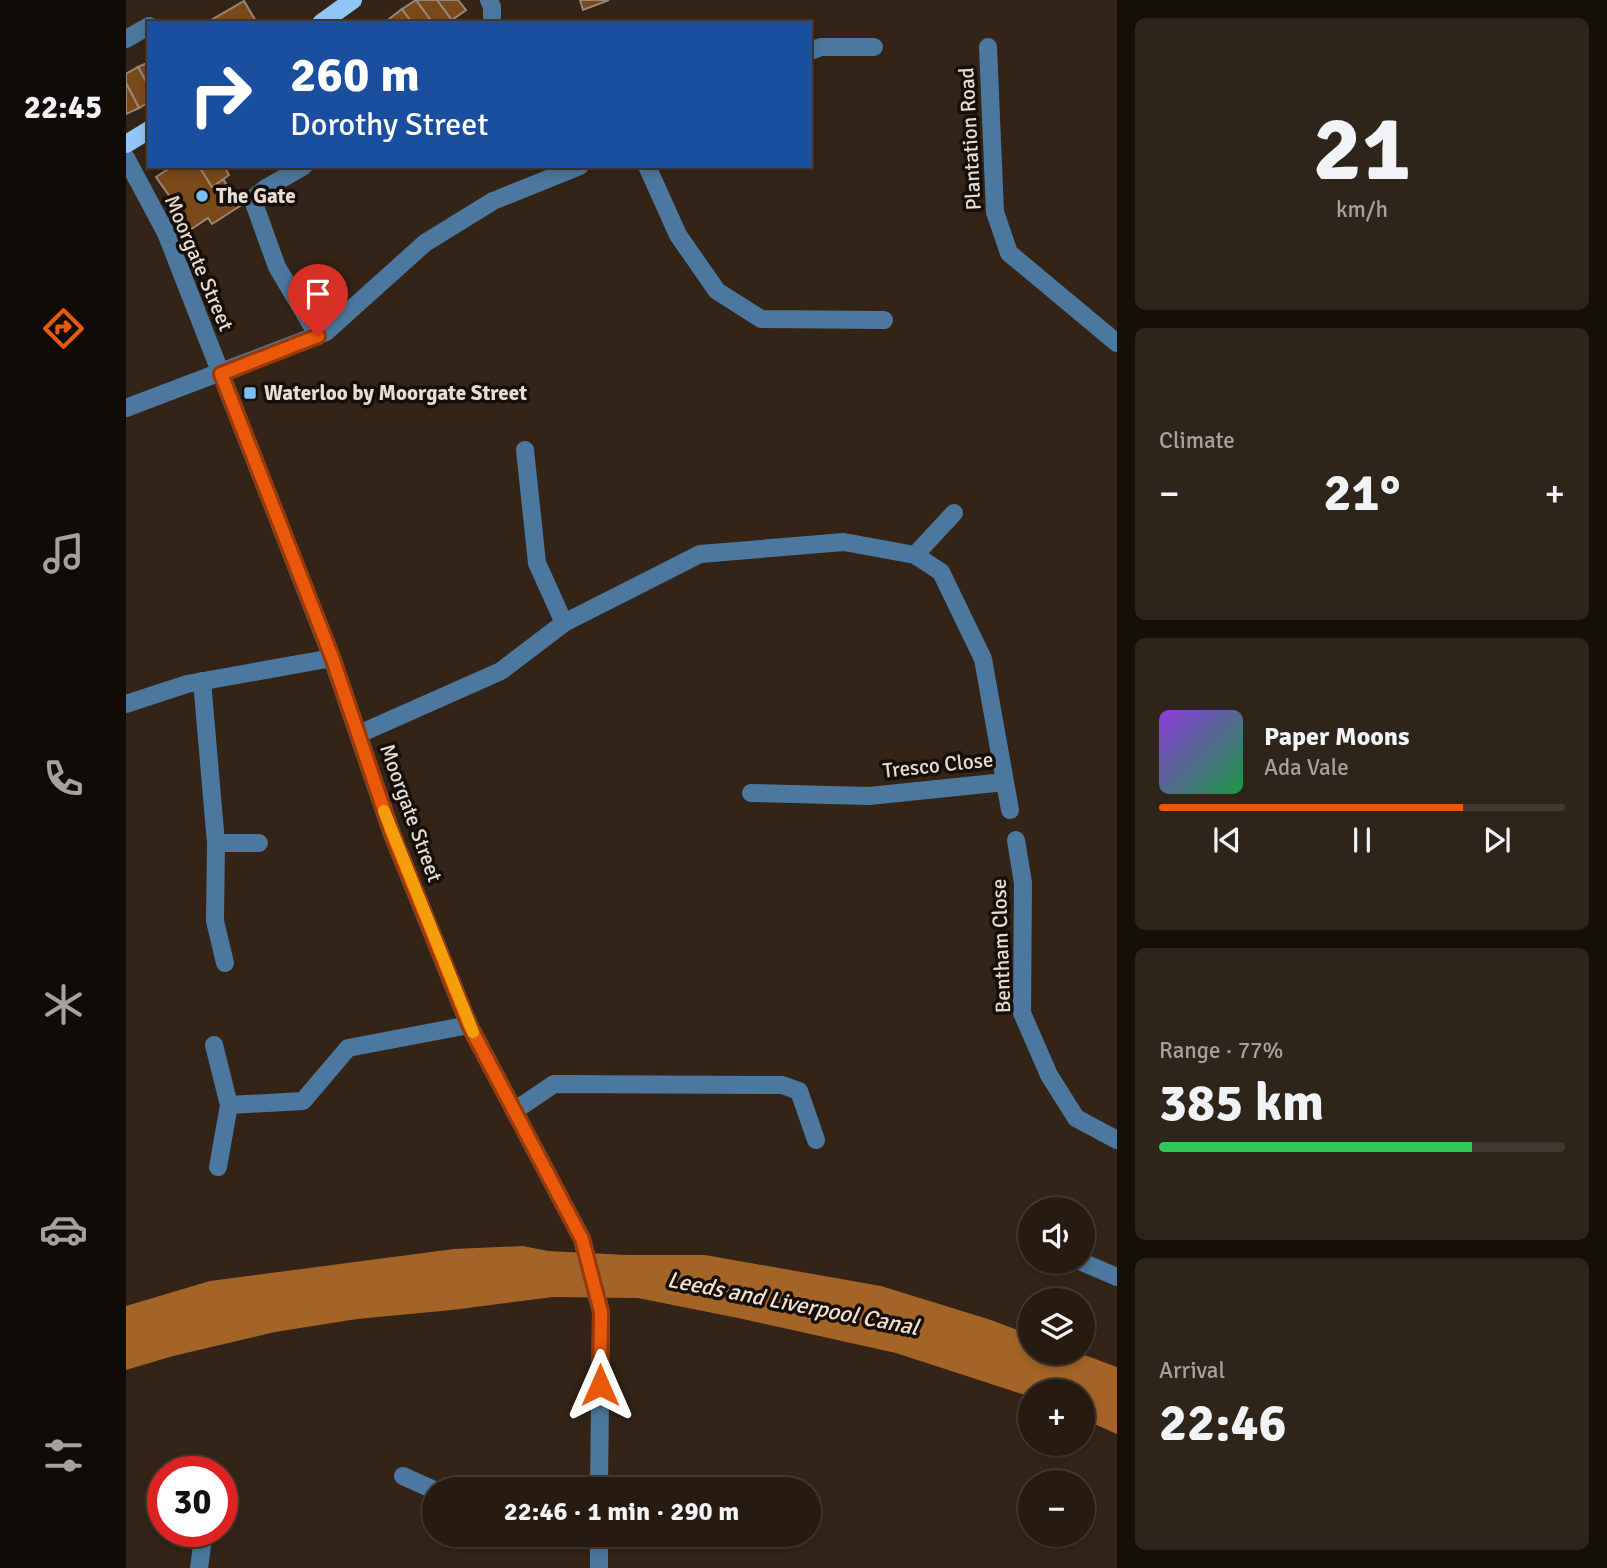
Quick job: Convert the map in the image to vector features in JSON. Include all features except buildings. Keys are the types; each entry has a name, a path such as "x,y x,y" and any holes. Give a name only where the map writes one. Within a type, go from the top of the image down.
{"main road":[{"path":"324,21 353,0"},
{"path":"126,144 147,131"}],"street":[{"path":"489,0 492,21"},
{"path":"126,39 147,28"},
{"path":"812,50 821,47 874,47"},
{"name":"Plantation Road","path":"988,47 995,212 1009,253 1117,343"},
{"name":"Moorgate Street","path":"126,158 166,233 332,657 392,834 469,1025 582,1239 601,1312 599,1477"},
{"path":"301,168 255,197 255,206 277,267 322,334"},
{"path":"126,408 322,334 425,243 493,201 575,168"},
{"path":"648,168 678,235 717,290 761,319 884,320"},
{"path":"525,450 537,563 564,623"},
{"path":"915,555 954,513"},
{"name":"Tresco Close","path":"359,734 500,671 564,623 700,554 844,542 915,555 941,572 982,659 1005,782 869,796 751,793"},
{"path":"126,704 187,684 332,657"},
{"path":"202,681 216,843 215,922 225,963"},
{"path":"1005,782 1010,810"},
{"name":"Bentham Close","path":"1016,840 1023,883 1022,1013 1049,1075 1076,1118 1117,1140"},
{"path":"216,843 259,843"},
{"path":"229,1105 303,1101 348,1048 469,1025"},
{"path":"214,1045 229,1105 218,1167"},
{"path":"514,1111 554,1084 782,1085 799,1091 816,1140"},
{"path":"1095,1268 1117,1277"},
{"path":"403,1476 422,1485"},
{"path":"199,1568 202,1547"},
{"path":"599,1547 599,1568"}],"water":[{"name":"Leeds and Liverpool Canal","path":"523,1246 548,1251 626,1255 705,1255 881,1286 1018,1330 1018,1365 1095,1365 1095,1359 1117,1367 1117,1434 1095,1424 1095,1379 1018,1379 1018,1393 896,1353 638,1298 553,1297 357,1319 275,1332 126,1370 126,1306 210,1281 454,1249"}],"slow traffic":[{"path":"384,811 473,1032"}],"place":[{"name":"The Gate","path":"202,196"},
{"name":"Waterloo by Moorgate Street","path":"250,393"}],"route":[{"path":"318,336 221,374 332,657 392,834 469,1025 582,1239 601,1312 600,1385"}]}
